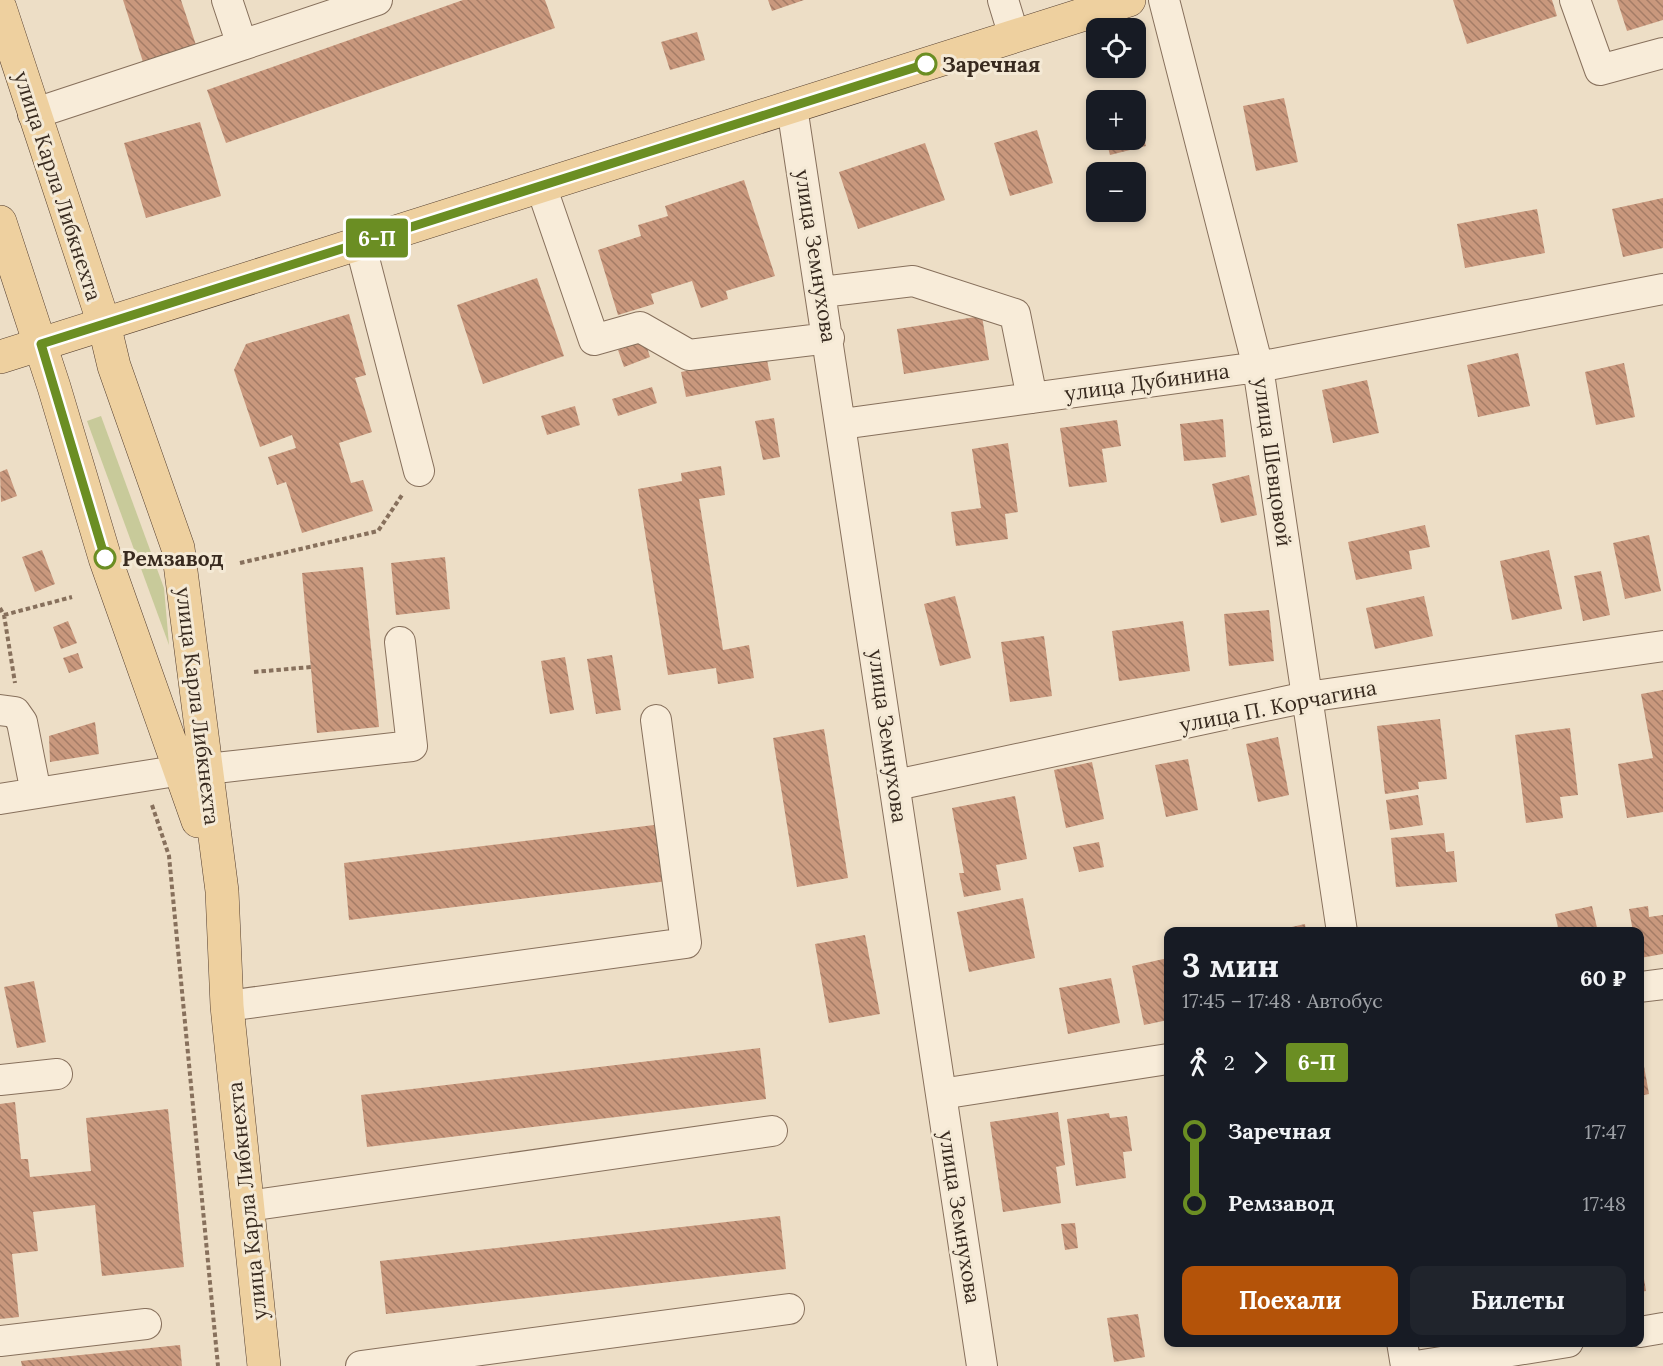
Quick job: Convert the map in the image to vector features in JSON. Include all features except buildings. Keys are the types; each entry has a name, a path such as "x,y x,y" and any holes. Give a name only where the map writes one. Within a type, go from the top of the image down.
{"main road":[{"path":"0,357 1129,0"},
{"name":"улица Карла Либкнехта","path":"0,8 104,324 114,366 178,548 194,770 222,891 227,1006 264,1366"},
{"name":"улица Карла Либкнехта","path":"0,222 41,344 105,558 194,770"}],"street":[{"path":"227,0 242,45"},
{"path":"33,114 377,0"},
{"path":"1003,0 1014,36"},
{"name":"улица Шевцовой","path":"1164,0 1258,367 1341,927"},
{"path":"1575,0 1600,70 1663,53"},
{"name":"улица Земнухова","path":"792,107 842,424 982,1366"},
{"path":"541,186 594,340 640,327 689,355 829,338"},
{"path":"360,243 419,471"},
{"path":"822,292 913,281 1015,314 1032,398"},
{"name":"улица Дубинина","path":"842,424 1258,367 1663,289"},
{"path":"0,799 142,776 412,746 400,642"},
{"name":"улица П. Корчагина","path":"896,785 1308,697 1663,646"},
{"path":"11,716 36,793"},
{"path":"227,1006 686,943 656,720"},
{"path":"1644,986 1663,984"},
{"path":"941,1094 1164,1060"},
{"path":"0,1080 57,1074"},
{"path":"248,1206 772,1131"},
{"path":"361,1366 789,1309"},
{"path":"0,1341 146,1324"},
{"path":"1644,1331 1663,1328"},
{"path":"1403,1347 1406,1366"},
{"path":"1416,1366 1536,1347"}],"path":[{"path":"240,563 378,531 419,471"},
{"path":"4,615 72,597"},
{"path":"0,608 4,615 11,716"},
{"path":"254,672 311,667"},
{"path":"142,776 169,856 218,1366"}],"green space":[{"path":"101,416 164,588 169,645 87,421"}],"bus line":[{"name":"6-П","path":"105,558 41,344 926,64"}],"place":[{"name":"Заречная","path":"926,64"},
{"name":"Ремзавод","path":"105,558"}]}
